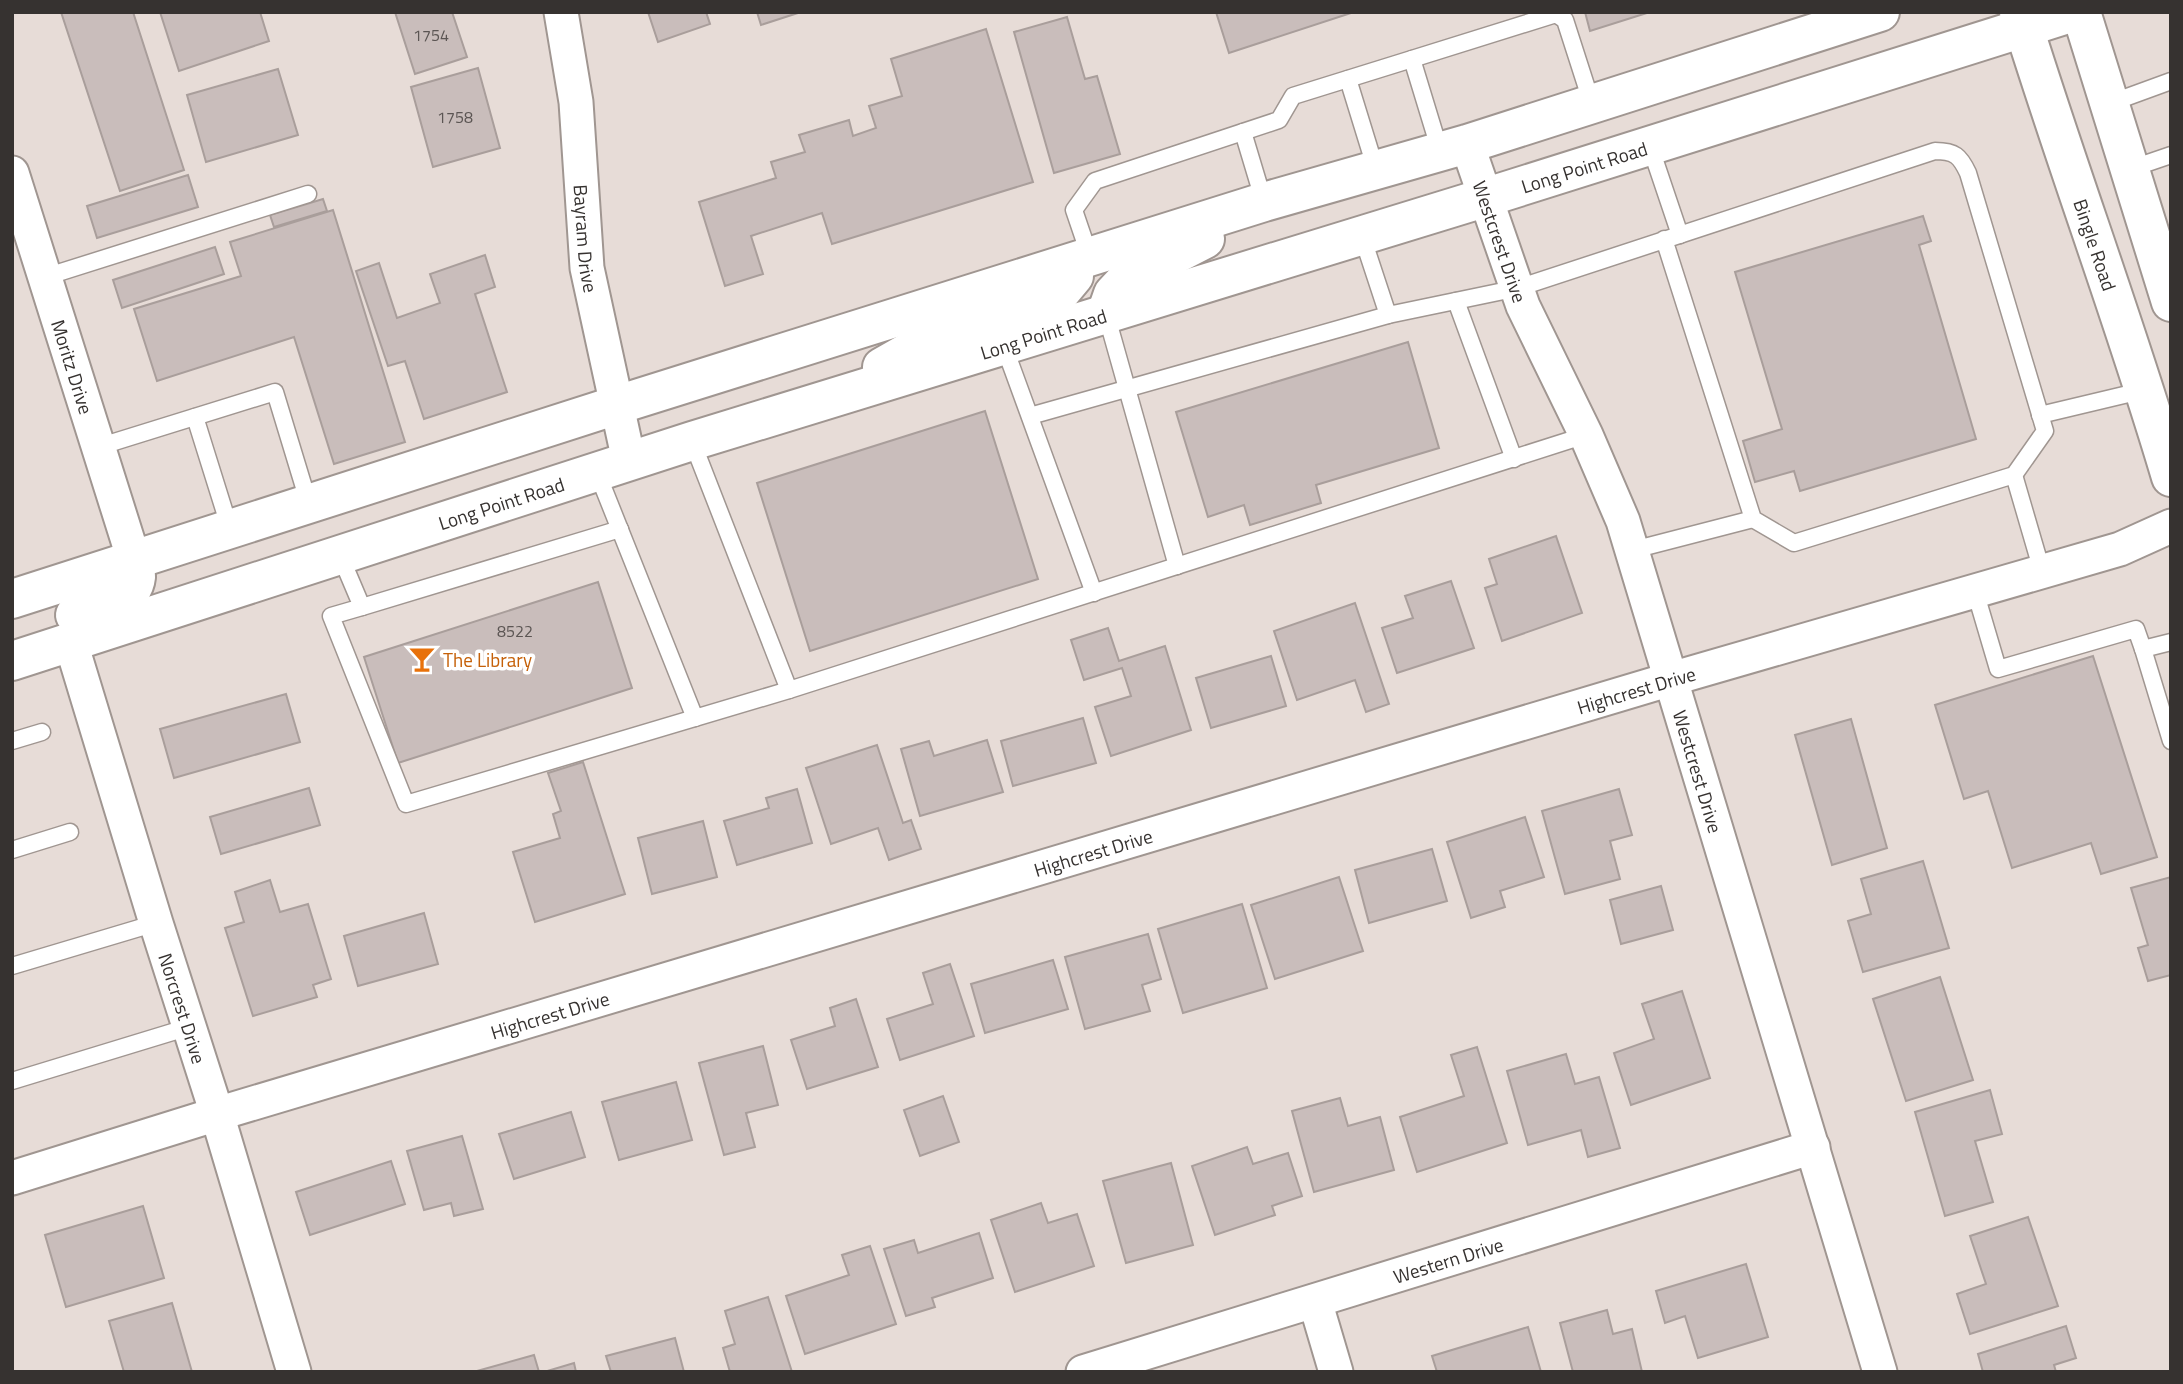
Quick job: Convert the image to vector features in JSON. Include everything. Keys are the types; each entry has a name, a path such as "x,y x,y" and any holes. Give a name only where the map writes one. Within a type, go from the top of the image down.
{"main road":[{"path":"12,599 1257,204 1592,104 1837,19 1880,12"},
{"name":"Long Point Road","path":"12,661 692,441 1650,146 2022,21 2074,12"},
{"path":"2081,12 2129,169 2161,238 2171,302"},
{"name":"Bingle Road","path":"2022,21 2039,82 2145,390 2171,477"},
{"path":"1106,314 1113,294 1127,279 1195,246 1257,204"},
{"path":"819,402 940,334 1059,294 1090,257"},
{"path":"12,634 113,603 128,595 136,579 134,560"}],"street":[{"name":"Bayram Drive","path":"561,12 576,102 587,268 617,405 613,466"},
{"name":"Westcrest Drive","path":"1453,147 1487,197 1524,306 1586,435 1623,521 1880,1372"},
{"name":"Moritz Drive","path":"12,173 134,560"},
{"name":"Highcrest Drive","path":"12,1178 217,1114 1671,679 2120,549 2171,526"},
{"name":"Norcrest Drive","path":"71,643 294,1372"},
{"name":"Western Drive","path":"1083,1372 1813,1147"},
{"path":"1315,1301 1336,1372"}],"lane":[{"path":"1090,257 1074,210 1095,181 1279,120 1293,96 1556,14 1565,20 1592,104"},
{"path":"1412,60 1453,147"},
{"path":"1348,79 1376,170"},
{"path":"2108,104 2171,81"},
{"path":"1244,132 1257,204"},
{"path":"1030,416 1388,315 1518,288 1672,237 1935,151 1951,151 1961,158 1968,173 2045,431 2014,475 1794,543 1753,519 1672,237 1650,146"},
{"path":"2129,169 2171,155"},
{"path":"44,277 307,194"},
{"path":"1362,236 1388,315"},
{"path":"1456,301 1514,459"},
{"path":"1106,314 1177,566"},
{"path":"1004,345 1094,593"},
{"path":"2040,415 2145,390"},
{"path":"98,447 275,392 309,504"},
{"path":"195,417 230,529"},
{"path":"620,529 331,616 407,804 789,690 1586,435"},
{"path":"692,441 789,690"},
{"path":"613,466 620,529 695,718"},
{"path":"2014,475 2042,571"},
{"path":"1633,550 1753,519"},
{"path":"340,555 362,607"},
{"path":"1975,591 1998,669 2136,629 2171,741"},
{"path":"2143,649 2171,642"},
{"path":"12,741 41,732"},
{"path":"12,850 70,832"},
{"path":"12,966 156,923"},
{"path":"12,1081 189,1027"}],"building":[{"path":"61,12 133,12 184,170 120,191"},
{"path":"160,12 260,12 269,41 179,71"},
{"path":"395,12 452,12 467,57 415,74"},
{"path":"648,12 706,12 710,24 658,42"},
{"path":"757,12 801,12 761,25"},
{"path":"1216,12 1354,12 1229,53"},
{"path":"1585,12 1650,12 1590,31"},
{"path":"1067,17 1085,79 1097,76 1120,154 1054,173 1014,32"},
{"path":"986,29 1033,182 832,244 822,213 751,236 763,274 725,286 699,202 776,178 771,162 805,152 799,135 849,120 853,136 876,128 869,106 902,96 891,59"},
{"path":"478,68 500,148 433,167 411,87"},
{"path":"278,69 298,135 206,162 187,95"},
{"path":"188,175 198,207 97,238 87,206"},
{"path":"323,199 327,211 274,227 270,215"},
{"path":"333,210 405,442 334,464 294,337 157,381 134,309 241,276 230,242"},
{"path":"1923,216 1931,241 1919,245 1976,439 1800,491 1794,471 1755,482 1743,441 1782,429 1735,272"},
{"path":"215,247 224,274 122,308 113,280"},
{"path":"485,255 495,287 475,294 507,392 424,419 405,361 388,366 356,271 379,263 397,318 440,303 430,274"},
{"path":"1408,342 1439,448 1316,485 1321,503 1250,525 1244,505 1208,517 1176,412"},
{"path":"985,411 1038,579 810,651 757,483"},
{"path":"1556,536 1582,613 1502,641 1485,588 1497,584 1489,559"},
{"path":"1451,581 1474,648 1397,673 1382,628 1413,618 1405,596"},
{"path":"598,582 632,688 398,763 364,657"},
{"path":"1355,603 1389,704 1366,712 1355,680 1297,700 1274,631"},
{"path":"1108,628 1119,661 1165,646 1191,730 1111,756 1095,707 1131,696 1122,668 1084,680 1071,640"},
{"path":"1271,656 1286,706 1211,728 1196,678"},
{"path":"2093,656 2157,857 2101,874 2091,843 2012,868 1988,791 1964,799 1935,705"},
{"path":"286,694 300,742 174,778 160,729"},
{"path":"1083,718 1096,763 1013,786 1001,741"},
{"path":"1851,719 1887,848 1832,865 1795,735"},
{"path":"987,740 1003,792 920,816 901,749 929,741 934,756"},
{"path":"877,745 903,823 911,820 921,849 889,860 878,828 831,844 806,768"},
{"path":"583,762 625,894 535,922 513,852 560,838 553,814 561,811 548,773"},
{"path":"309,788 320,825 221,854 210,817"},
{"path":"797,789 812,843 737,865 724,821 769,808 766,798"},
{"path":"1619,789 1632,835 1610,841 1620,879 1565,894 1542,811"},
{"path":"1525,817 1544,877 1500,891 1505,907 1471,918 1447,842"},
{"path":"703,821 717,877 652,894 638,838"},
{"path":"1432,849 1447,901 1369,923 1355,870"},
{"path":"1923,861 1949,948 1863,972 1848,921 1871,914 1861,879"},
{"path":"1339,877 1363,951 1275,979 1251,905"},
{"path":"2171,877 2171,975 2148,981 2138,948 2148,945 2131,888"},
{"path":"270,880 280,912 308,904 331,979 313,985 317,997 253,1016 225,928 244,922 235,892"},
{"path":"1661,886 1673,930 1621,944 1610,900"},
{"path":"1242,904 1267,988 1183,1013 1158,929"},
{"path":"424,913 438,964 358,986 344,936"},
{"path":"1148,934 1161,979 1142,985 1150,1011 1085,1029 1065,957"},
{"path":"1053,960 1068,1009 985,1033 971,984"},
{"path":"950,964 974,1036 900,1060 887,1019 933,1004 923,973"},
{"path":"1940,977 1973,1080 1906,1101 1873,999"},
{"path":"1682,991 1710,1078 1631,1105 1614,1053 1654,1039 1642,1004"},
{"path":"856,999 878,1067 807,1089 791,1040 835,1026 830,1008"},
{"path":"763,1046 778,1105 746,1113 755,1147 724,1155 699,1063"},
{"path":"1477,1047 1507,1143 1417,1172 1400,1117 1464,1096 1451,1055"},
{"path":"1566,1054 1575,1084 1599,1077 1620,1148 1588,1157 1581,1130 1528,1145 1507,1071"},
{"path":"676,1082 692,1140 619,1160 602,1102"},
{"path":"1990,1090 2002,1134 1975,1141 1993,1202 1945,1216 1915,1112"},
{"path":"943,1096 959,1142 920,1156 904,1110"},
{"path":"1340,1098 1348,1126 1380,1117 1394,1170 1314,1192 1292,1111"},
{"path":"571,1112 585,1157 514,1179 499,1134"},
{"path":"462,1136 483,1209 454,1216 451,1203 424,1210 407,1151"},
{"path":"1247,1147 1253,1164 1288,1153 1302,1196 1272,1206 1275,1215 1215,1235 1192,1166"},
{"path":"391,1161 405,1204 310,1235 296,1192"},
{"path":"1171,1163 1193,1245 1126,1263 1103,1181"},
{"path":"1041,1203 1048,1223 1077,1214 1094,1266 1015,1292 991,1220"},
{"path":"143,1206 164,1278 66,1307 45,1235"},
{"path":"2028,1217 2058,1306 1970,1334 1957,1294 1986,1284 1970,1236"},
{"path":"979,1233 993,1278 932,1298 935,1307 906,1316 884,1249 914,1240 918,1253"},
{"path":"870,1246 896,1324 805,1354 786,1296 849,1275 842,1255"},
{"path":"1746,1264 1768,1337 1698,1358 1685,1316 1665,1323 1656,1291"},
{"path":"768,1297 792,1372 730,1372 723,1348 735,1344 725,1311"},
{"path":"172,1303 192,1372 124,1372 109,1321"},
{"path":"1607,1310 1613,1334 1632,1329 1642,1372 1573,1372 1560,1323"},
{"path":"2066,1326 2076,1358 2054,1365 2056,1372 1983,1372 1978,1354"},
{"path":"1528,1327 1541,1372 1437,1372 1432,1356"},
{"path":"675,1338 684,1372 611,1372 606,1356"},
{"path":"534,1355 539,1372 477,1371"},
{"path":"574,1363 576,1372 544,1372"}],"place":[{"name":"The Library","path":"422,659"}]}
